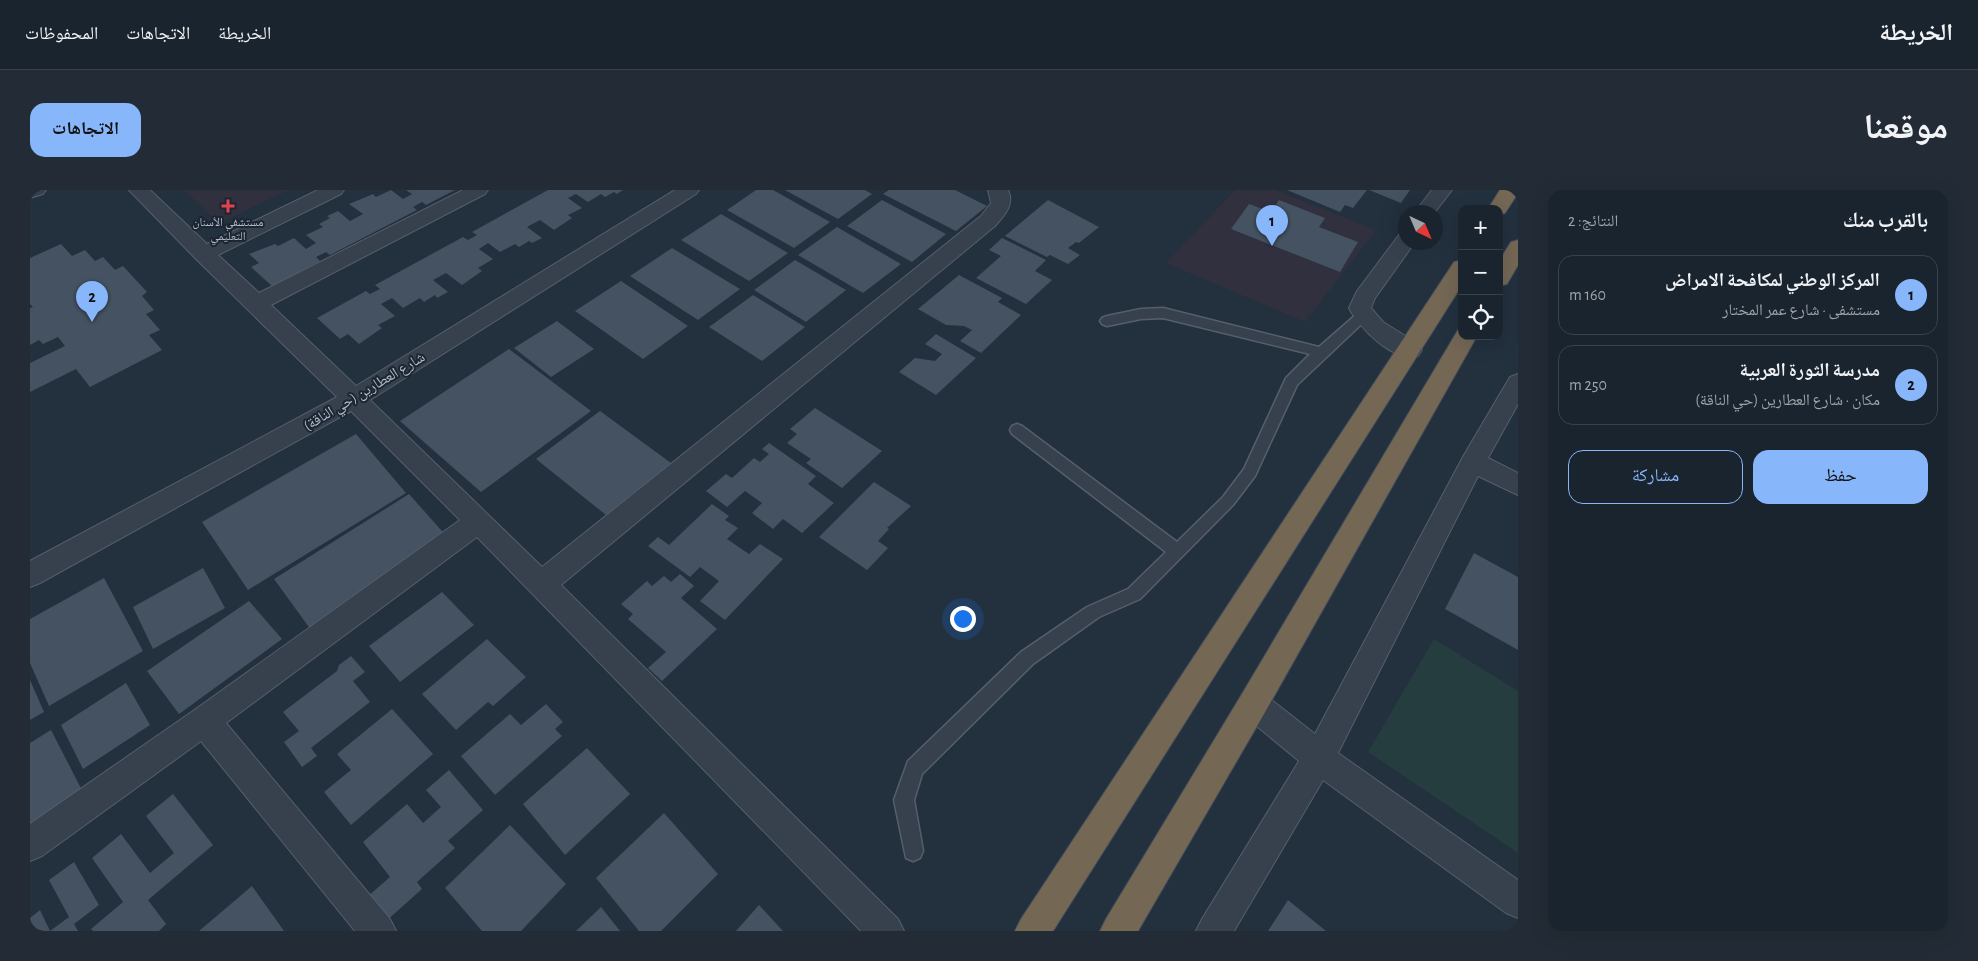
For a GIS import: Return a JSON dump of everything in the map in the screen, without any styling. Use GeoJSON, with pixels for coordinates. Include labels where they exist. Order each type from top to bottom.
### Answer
{"type":"FeatureCollection","features":[{"type":"Feature","properties":{"kind":"highway"},"geometry":{"type":"LineString","coordinates":[[1501,205],[1510,190]]}},
{"type":"Feature","properties":{"kind":"highway"},"geometry":{"type":"LineString","coordinates":[[1503,272],[1518,247]]}},
{"type":"Feature","properties":{"kind":"highway"},"geometry":{"type":"LineString","coordinates":[[1033,931],[1458,273]]}},
{"type":"Feature","properties":{"kind":"highway"},"geometry":{"type":"LineString","coordinates":[[1118,931],[1253,704],[1464,340]]}},
{"type":"Feature","properties":{"kind":"street"},"geometry":{"type":"LineString","coordinates":[[30,192],[36,190]]}},
{"type":"Feature","properties":{"kind":"street"},"geometry":{"type":"LineString","coordinates":[[139,190],[203,254],[355,398],[479,521],[886,931]]}},
{"type":"Feature","properties":{"kind":"street"},"geometry":{"type":"LineString","coordinates":[[203,254],[334,190]]}},
{"type":"Feature","properties":{"kind":"street"},"geometry":{"type":"LineString","coordinates":[[256,304],[478,190]]}},
{"type":"Feature","properties":{"kind":"street"},"geometry":{"type":"LineString","coordinates":[[541,584],[988,220],[999,210],[1002,201],[998,190]]}},
{"type":"Feature","properties":{"kind":"street"},"geometry":{"type":"LineString","coordinates":[[1431,205],[1442,190]]}},
{"type":"Feature","properties":{"kind":"street","name":"شارع العطارين (حي الناقة)"},"geometry":{"type":"LineString","coordinates":[[30,575],[355,398],[683,191]]}},
{"type":"Feature","properties":{"kind":"street"},"geometry":{"type":"LineString","coordinates":[[1398,250],[1364,296],[1360,308],[1363,316],[1384,335],[1410,350]]}},
{"type":"Feature","properties":{"kind":"street"},"geometry":{"type":"LineString","coordinates":[[1214,931],[1319,758],[1473,462],[1518,383]]}},
{"type":"Feature","properties":{"kind":"street"},"geometry":{"type":"LineString","coordinates":[[1473,462],[1518,485]]}},
{"type":"Feature","properties":{"kind":"street"},"geometry":{"type":"LineString","coordinates":[[30,844],[204,721],[479,521]]}},
{"type":"Feature","properties":{"kind":"street"},"geometry":{"type":"LineString","coordinates":[[1253,704],[1319,758],[1518,901]]}},
{"type":"Feature","properties":{"kind":"street"},"geometry":{"type":"LineString","coordinates":[[204,721],[378,931]]}},
{"type":"Feature","properties":{"kind":"lane"},"geometry":{"type":"LineString","coordinates":[[1107,321],[1164,313],[1321,352]]}},
{"type":"Feature","properties":{"kind":"lane"},"geometry":{"type":"LineString","coordinates":[[913,851],[904,800],[915,768],[1027,658],[1093,612],[1134,594],[1228,501],[1250,472],[1291,382],[1321,352],[1363,316]]}},
{"type":"Feature","properties":{"kind":"lane"},"geometry":{"type":"LineString","coordinates":[[1017,430],[1178,551]]}},
{"type":"Feature","properties":{"kind":"shaded area","name":"مستشفي الأسنان التعليمي"},"geometry":{"type":"Polygon","coordinates":[[[184,190],[289,190],[219,223],[184,190]]]}},
{"type":"Feature","properties":{"kind":"shaded area"},"geometry":{"type":"Polygon","coordinates":[[[1235,190],[1275,190],[1376,230],[1305,322],[1166,263],[1235,190]]]}},
{"type":"Feature","properties":{"kind":"green space"},"geometry":{"type":"Polygon","coordinates":[[[1434,639],[1518,691],[1518,853],[1368,752],[1434,639]]]}},
{"type":"Feature","properties":{"kind":"building"},"geometry":{"type":"Polygon","coordinates":[[[391,190],[403,199],[412,194],[406,190],[455,190],[426,205],[422,202],[413,207],[417,210],[330,255],[326,252],[316,257],[320,261],[272,286],[251,267],[259,263],[249,254],[275,244],[278,246],[294,238],[306,249],[316,243],[306,235],[323,227],[319,224],[330,218],[327,216],[338,211],[350,221],[363,214],[349,204],[373,194],[376,197],[391,190]]]}},
{"type":"Feature","properties":{"kind":"building"},"geometry":{"type":"Polygon","coordinates":[[[548,190],[623,190],[617,194],[614,192],[605,197],[601,194],[588,202],[576,194],[568,198],[582,208],[568,215],[572,218],[554,230],[540,220],[527,227],[542,238],[532,243],[529,241],[519,247],[515,244],[500,252],[488,243],[479,249],[493,259],[478,268],[482,271],[462,285],[446,273],[433,280],[448,292],[437,298],[435,295],[424,302],[420,298],[403,308],[392,298],[381,304],[395,316],[378,325],[382,328],[359,344],[348,334],[340,339],[317,318],[366,291],[370,294],[380,289],[375,285],[463,237],[468,240],[477,235],[472,232],[548,190]]]}},
{"type":"Feature","properties":{"kind":"building"},"geometry":{"type":"Polygon","coordinates":[[[756,190],[773,190],[830,222],[794,248],[727,210],[756,190]]]}},
{"type":"Feature","properties":{"kind":"building"},"geometry":{"type":"Polygon","coordinates":[[[785,190],[865,190],[872,194],[838,219],[785,190]]]}},
{"type":"Feature","properties":{"kind":"building"},"geometry":{"type":"Polygon","coordinates":[[[889,190],[955,190],[987,206],[956,231],[883,194],[889,190]]]}},
{"type":"Feature","properties":{"kind":"building"},"geometry":{"type":"Polygon","coordinates":[[[1287,190],[1367,190],[1353,208],[1345,205],[1340,212],[1287,190]]]}},
{"type":"Feature","properties":{"kind":"building"},"geometry":{"type":"Polygon","coordinates":[[[1369,190],[1410,190],[1401,203],[1369,190]]]}},
{"type":"Feature","properties":{"kind":"building"},"geometry":{"type":"Polygon","coordinates":[[[882,200],[946,234],[912,262],[847,226],[882,200]]]}},
{"type":"Feature","properties":{"kind":"building"},"geometry":{"type":"Polygon","coordinates":[[[1048,200],[1099,227],[1079,243],[1076,242],[1068,248],[1080,255],[1068,264],[1050,255],[1047,257],[1005,236],[1048,200]]]}},
{"type":"Feature","properties":{"kind":"building"},"geometry":{"type":"Polygon","coordinates":[[[1279,200],[1325,218],[1319,227],[1358,242],[1340,272],[1231,229],[1249,204],[1271,212],[1279,200]]]}},
{"type":"Feature","properties":{"kind":"building"},"geometry":{"type":"Polygon","coordinates":[[[721,214],[788,253],[749,281],[681,240],[721,214]]]}},
{"type":"Feature","properties":{"kind":"building"},"geometry":{"type":"Polygon","coordinates":[[[837,227],[901,264],[863,293],[798,255],[837,227]]]}},
{"type":"Feature","properties":{"kind":"building"},"geometry":{"type":"Polygon","coordinates":[[[1002,238],[1046,260],[1035,271],[1052,280],[1026,304],[976,278],[1001,256],[989,250],[1002,238]]]}},
{"type":"Feature","properties":{"kind":"building"},"geometry":{"type":"Polygon","coordinates":[[[61,244],[72,256],[85,250],[95,261],[103,257],[115,270],[123,266],[147,292],[142,296],[154,310],[146,314],[160,330],[149,335],[162,350],[90,387],[76,369],[30,392],[30,363],[65,346],[58,337],[43,344],[39,340],[30,345],[30,308],[33,307],[30,304],[30,258],[61,244]]]}},
{"type":"Feature","properties":{"kind":"building"},"geometry":{"type":"Polygon","coordinates":[[[672,248],[740,289],[698,320],[630,276],[672,248]]]}},
{"type":"Feature","properties":{"kind":"building"},"geometry":{"type":"Polygon","coordinates":[[[795,260],[846,290],[806,322],[754,290],[795,260]]]}},
{"type":"Feature","properties":{"kind":"building"},"geometry":{"type":"Polygon","coordinates":[[[959,275],[1002,298],[998,302],[1021,315],[981,353],[960,341],[972,330],[964,326],[946,325],[918,309],[959,275]]]}},
{"type":"Feature","properties":{"kind":"building"},"geometry":{"type":"Polygon","coordinates":[[[621,281],[688,326],[643,359],[575,311],[621,281]]]}},
{"type":"Feature","properties":{"kind":"building"},"geometry":{"type":"Polygon","coordinates":[[[753,295],[805,327],[762,361],[709,327],[753,295]]]}},
{"type":"Feature","properties":{"kind":"building"},"geometry":{"type":"Polygon","coordinates":[[[557,321],[594,349],[551,377],[514,348],[557,321]]]}},
{"type":"Feature","properties":{"kind":"building"},"geometry":{"type":"Polygon","coordinates":[[[936,334],[976,358],[936,395],[899,372],[915,358],[935,361],[942,354],[925,344],[936,334]]]}},
{"type":"Feature","properties":{"kind":"building"},"geometry":{"type":"Polygon","coordinates":[[[509,349],[591,411],[481,492],[400,421],[509,349]]]}},
{"type":"Feature","properties":{"kind":"building"},"geometry":{"type":"Polygon","coordinates":[[[815,408],[882,451],[842,488],[806,463],[811,459],[787,443],[797,434],[790,429],[815,408]]]}},
{"type":"Feature","properties":{"kind":"building"},"geometry":{"type":"Polygon","coordinates":[[[600,411],[671,463],[606,515],[536,459],[600,411]]]}},
{"type":"Feature","properties":{"kind":"building"},"geometry":{"type":"Polygon","coordinates":[[[356,434],[406,493],[248,590],[202,522],[356,434]]]}},
{"type":"Feature","properties":{"kind":"building"},"geometry":{"type":"Polygon","coordinates":[[[769,443],[816,476],[808,484],[834,503],[802,533],[783,519],[773,529],[752,513],[762,503],[745,491],[727,507],[706,491],[726,474],[732,478],[754,458],[760,462],[769,454],[762,449],[769,443]]]}},
{"type":"Feature","properties":{"kind":"building"},"geometry":{"type":"Polygon","coordinates":[[[874,482],[911,506],[887,528],[889,529],[878,541],[888,548],[867,570],[819,537],[874,482]]]}},
{"type":"Feature","properties":{"kind":"building"},"geometry":{"type":"Polygon","coordinates":[[[409,494],[449,539],[311,630],[274,579],[409,494]]]}},
{"type":"Feature","properties":{"kind":"building"},"geometry":{"type":"Polygon","coordinates":[[[712,504],[729,516],[725,520],[738,528],[727,539],[749,554],[760,544],[783,559],[725,620],[700,601],[719,581],[700,567],[690,577],[648,546],[658,537],[669,545],[712,504]]]}},
{"type":"Feature","properties":{"kind":"building"},"geometry":{"type":"Polygon","coordinates":[[[1474,553],[1518,577],[1518,650],[1445,609],[1474,553]]]}},
{"type":"Feature","properties":{"kind":"building"},"geometry":{"type":"Polygon","coordinates":[[[203,568],[225,608],[153,649],[133,607],[203,568]]]}},
{"type":"Feature","properties":{"kind":"building"},"geometry":{"type":"Polygon","coordinates":[[[680,574],[694,586],[681,598],[717,629],[662,681],[648,668],[666,652],[628,619],[633,614],[621,604],[647,581],[652,586],[664,576],[671,582],[680,574]]]}},
{"type":"Feature","properties":{"kind":"building"},"geometry":{"type":"Polygon","coordinates":[[[104,578],[143,651],[49,706],[30,663],[30,619],[104,578]]]}},
{"type":"Feature","properties":{"kind":"building"},"geometry":{"type":"Polygon","coordinates":[[[442,592],[474,625],[400,682],[369,646],[442,592]]]}},
{"type":"Feature","properties":{"kind":"building"},"geometry":{"type":"Polygon","coordinates":[[[249,601],[282,639],[179,714],[147,671],[249,601]]]}},
{"type":"Feature","properties":{"kind":"building"},"geometry":{"type":"Polygon","coordinates":[[[487,639],[526,677],[493,706],[488,702],[456,730],[422,694],[487,639]]]}},
{"type":"Feature","properties":{"kind":"building"},"geometry":{"type":"Polygon","coordinates":[[[351,656],[365,672],[353,681],[370,702],[311,748],[317,756],[302,767],[284,742],[299,731],[283,712],[337,671],[339,665],[351,656]]]}},
{"type":"Feature","properties":{"kind":"building"},"geometry":{"type":"Polygon","coordinates":[[[30,680],[44,712],[30,720],[30,680]]]}},
{"type":"Feature","properties":{"kind":"building"},"geometry":{"type":"Polygon","coordinates":[[[126,683],[150,725],[83,769],[61,725],[126,683]]]}},
{"type":"Feature","properties":{"kind":"building"},"geometry":{"type":"Polygon","coordinates":[[[546,704],[563,722],[555,729],[562,736],[495,795],[461,756],[510,714],[521,725],[546,704]]]}},
{"type":"Feature","properties":{"kind":"building"},"geometry":{"type":"Polygon","coordinates":[[[392,709],[433,754],[351,825],[324,792],[351,770],[337,754],[392,709]]]}},
{"type":"Feature","properties":{"kind":"building"},"geometry":{"type":"Polygon","coordinates":[[[51,730],[87,800],[30,838],[30,743],[51,730]]]}},
{"type":"Feature","properties":{"kind":"building"},"geometry":{"type":"Polygon","coordinates":[[[587,748],[630,794],[565,855],[523,804],[587,748]]]}},
{"type":"Feature","properties":{"kind":"building"},"geometry":{"type":"Polygon","coordinates":[[[449,770],[483,810],[448,841],[455,848],[417,882],[422,889],[385,922],[366,898],[390,877],[363,842],[407,804],[423,823],[441,807],[426,790],[449,770]]]}},
{"type":"Feature","properties":{"kind":"building"},"geometry":{"type":"Polygon","coordinates":[[[173,794],[213,845],[148,900],[166,924],[159,931],[93,931],[91,929],[123,902],[92,858],[121,834],[150,873],[174,853],[146,816],[173,794]]]}},
{"type":"Feature","properties":{"kind":"building"},"geometry":{"type":"Polygon","coordinates":[[[664,813],[718,874],[661,931],[639,931],[596,878],[664,813]]]}},
{"type":"Feature","properties":{"kind":"building"},"geometry":{"type":"Polygon","coordinates":[[[510,825],[566,884],[521,931],[482,931],[445,888],[510,825]]]}},
{"type":"Feature","properties":{"kind":"building"},"geometry":{"type":"Polygon","coordinates":[[[74,862],[99,905],[74,924],[78,931],[50,931],[69,917],[49,880],[74,862]]]}},
{"type":"Feature","properties":{"kind":"building"},"geometry":{"type":"Polygon","coordinates":[[[252,886],[284,931],[199,931],[252,886]]]}},
{"type":"Feature","properties":{"kind":"building"},"geometry":{"type":"Polygon","coordinates":[[[1288,900],[1326,931],[1268,931],[1288,900]]]}},
{"type":"Feature","properties":{"kind":"building"},"geometry":{"type":"Polygon","coordinates":[[[759,905],[783,931],[736,931],[759,905]]]}},
{"type":"Feature","properties":{"kind":"building"},"geometry":{"type":"Polygon","coordinates":[[[601,907],[620,931],[576,931],[601,907]]]}},
{"type":"Feature","properties":{"kind":"building"},"geometry":{"type":"Polygon","coordinates":[[[40,910],[50,931],[30,931],[30,918],[40,910]]]}},
{"type":"Feature","properties":{"kind":"place","name":"مستشفي الأسنان التعليمي"},"geometry":{"type":"Point","coordinates":[228,206]}},
{"type":"Feature","properties":{"kind":"place","name":"المركز الوطني لمكافحة الامراض"},"geometry":{"type":"Point","coordinates":[1272,246]}},
{"type":"Feature","properties":{"kind":"place","name":"مدرسة الثورة العربية"},"geometry":{"type":"Point","coordinates":[92,322]}}]}
